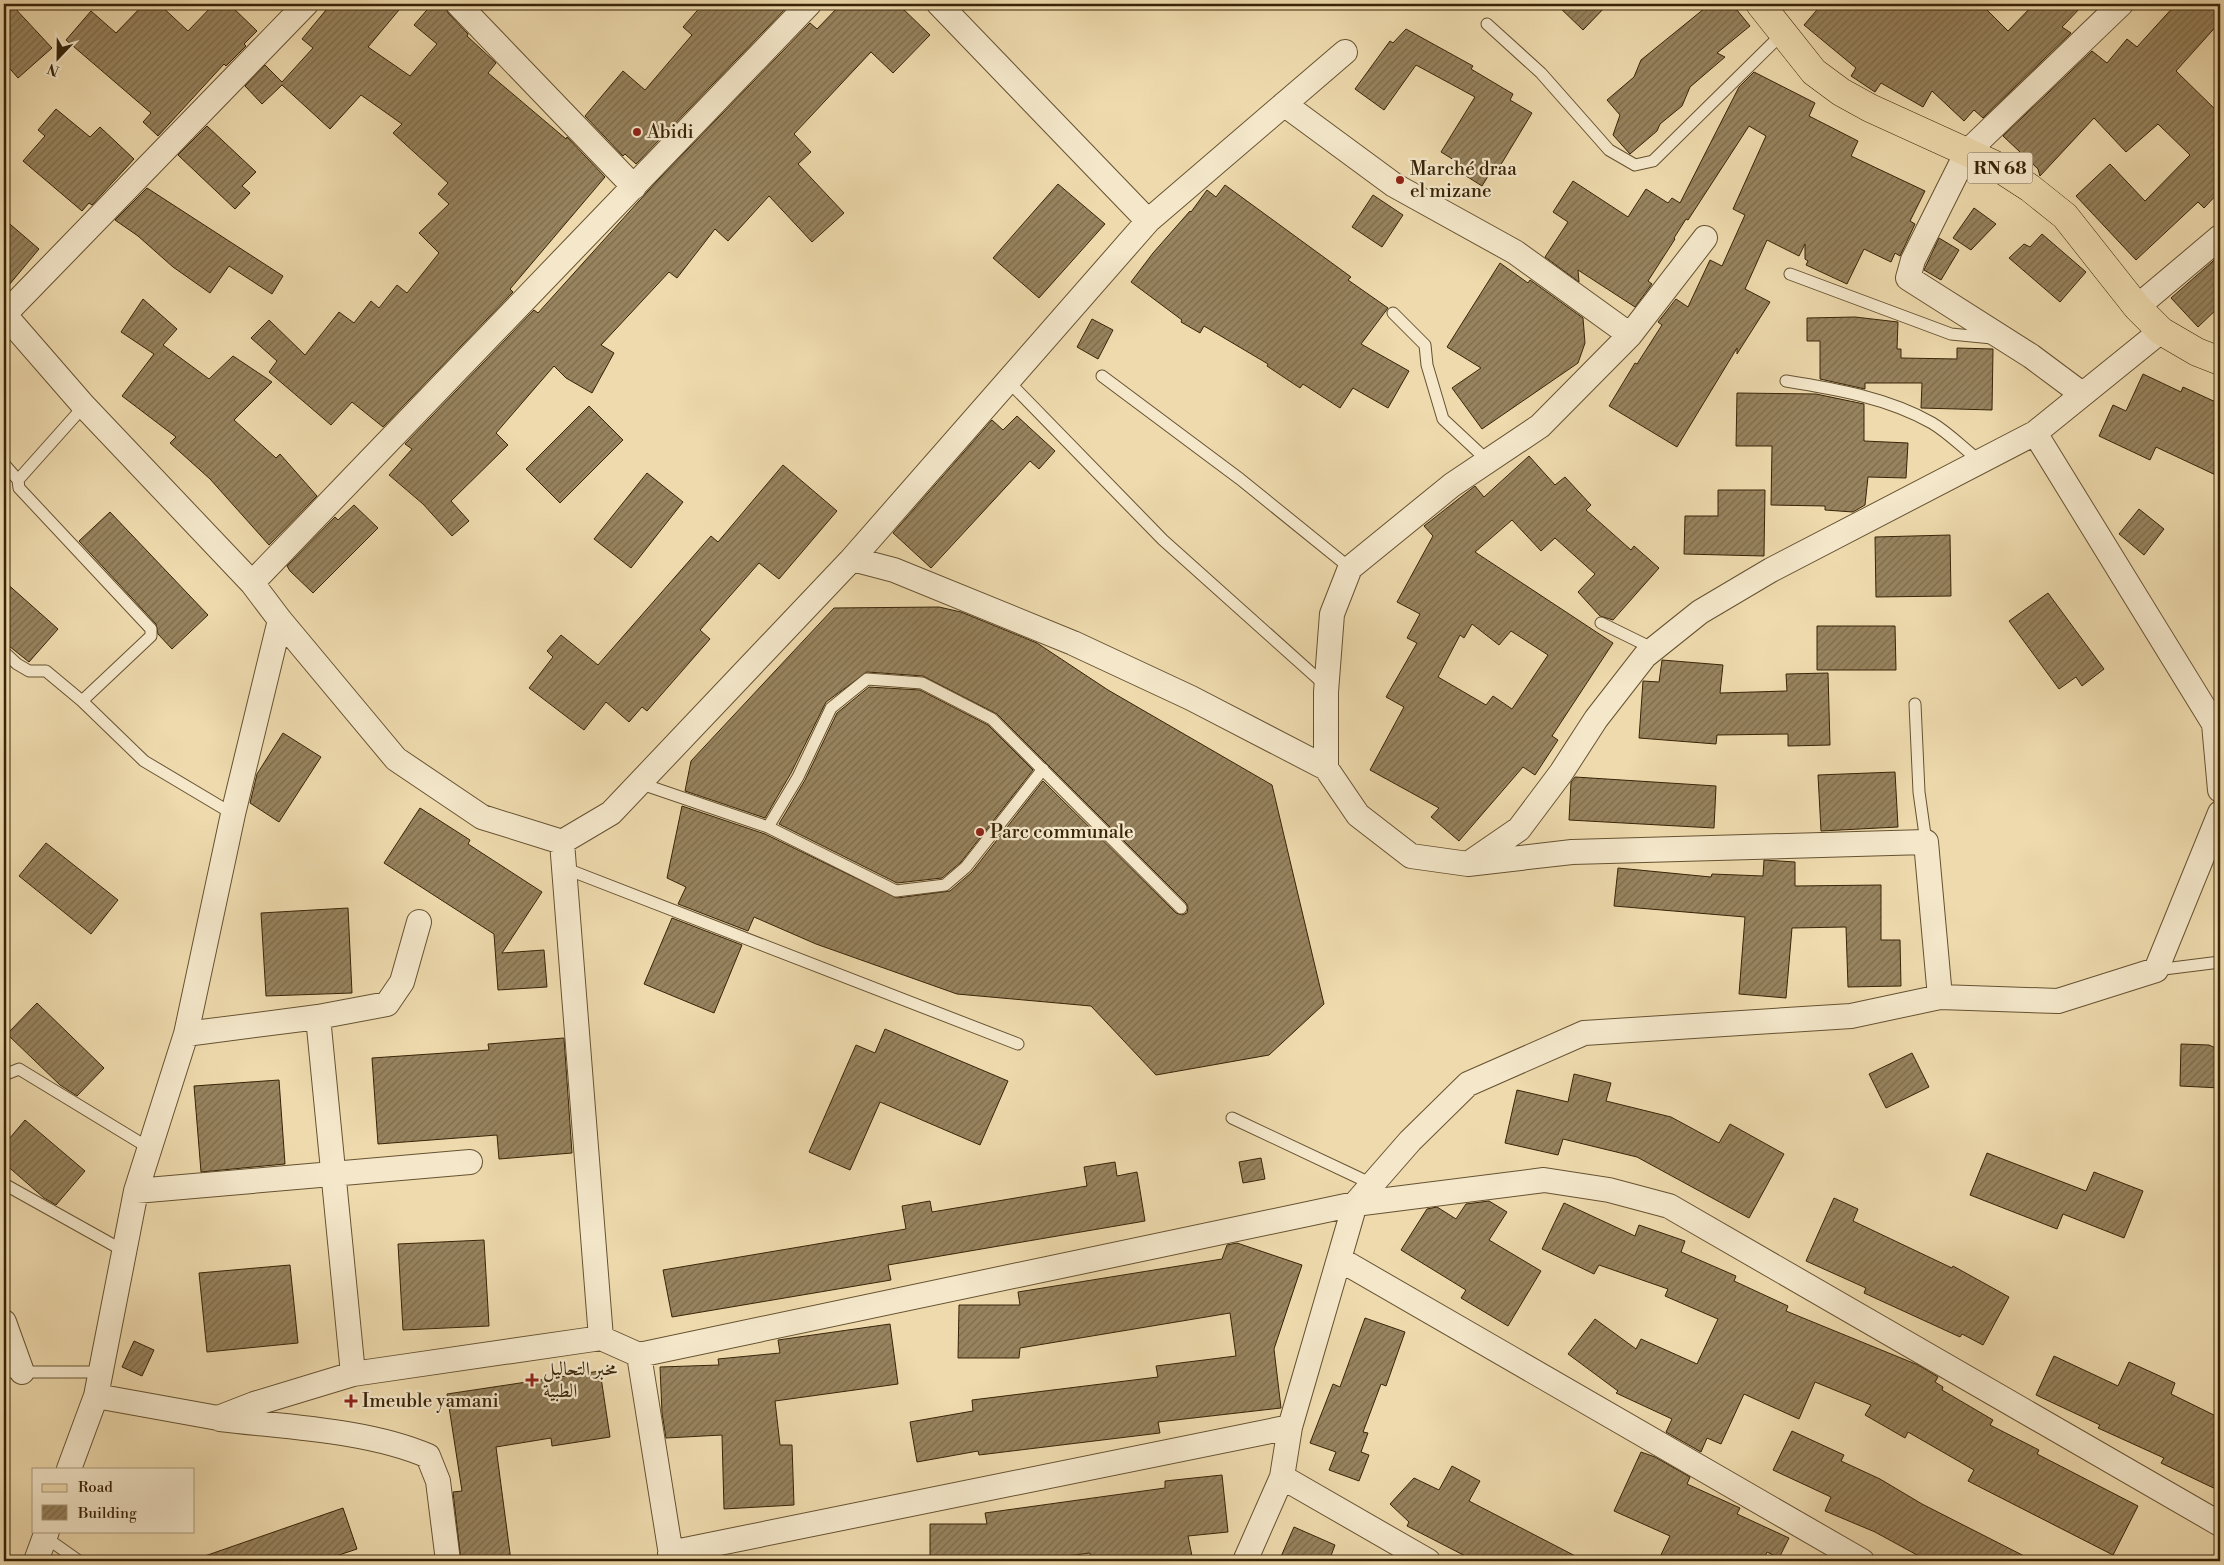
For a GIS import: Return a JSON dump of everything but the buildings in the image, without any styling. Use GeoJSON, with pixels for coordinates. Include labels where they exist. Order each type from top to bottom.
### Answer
{"type":"FeatureCollection","features":[{"type":"Feature","properties":{"kind":"main road","name":"RN 68"},"geometry":{"type":"LineString","coordinates":[[1760,4],[1814,72],[1841,92],[1870,108],[1993,164],[2030,188],[2065,216],[2138,307],[2161,331],[2197,352],[2220,361]]}},
{"type":"Feature","properties":{"kind":"street"},"geometry":{"type":"LineString","coordinates":[[306,4],[4,314],[84,406],[252,583],[280,620],[396,759],[482,817],[562,842],[611,813],[852,559],[1148,221],[1345,52]]}},
{"type":"Feature","properties":{"kind":"street"},"geometry":{"type":"LineString","coordinates":[[458,4],[634,187]]}},
{"type":"Feature","properties":{"kind":"street"},"geometry":{"type":"LineString","coordinates":[[252,583],[809,4]]}},
{"type":"Feature","properties":{"kind":"street"},"geometry":{"type":"LineString","coordinates":[[939,4],[1148,221]]}},
{"type":"Feature","properties":{"kind":"street"},"geometry":{"type":"LineString","coordinates":[[2082,394],[2031,356],[1908,278],[1913,260],[1967,152],[2121,4]]}},
{"type":"Feature","properties":{"kind":"street"},"geometry":{"type":"LineString","coordinates":[[1284,104],[1394,185],[1516,252],[1630,335]]}},
{"type":"Feature","properties":{"kind":"street"},"geometry":{"type":"LineString","coordinates":[[2138,307],[2220,237]]}},
{"type":"Feature","properties":{"kind":"street"},"geometry":{"type":"LineString","coordinates":[[1326,768],[1326,686],[1332,614],[1350,568],[1452,485],[1540,426],[1630,335],[1705,238]]}},
{"type":"Feature","properties":{"kind":"street"},"geometry":{"type":"LineString","coordinates":[[1468,864],[1520,829],[1615,693],[1645,656],[1700,612],[1772,570],[2035,433],[2161,331]]}},
{"type":"Feature","properties":{"kind":"street"},"geometry":{"type":"LineString","coordinates":[[2035,433],[2214,724],[2220,790]]}},
{"type":"Feature","properties":{"kind":"street"},"geometry":{"type":"LineString","coordinates":[[852,559],[894,570],[1073,643],[1191,698],[1326,768],[1358,814],[1411,856],[1468,864],[1572,852],[1926,842],[1940,996]]}},
{"type":"Feature","properties":{"kind":"street"},"geometry":{"type":"LineString","coordinates":[[69,1468],[96,1396],[136,1191],[186,1034],[233,814],[280,620]]}},
{"type":"Feature","properties":{"kind":"street"},"geometry":{"type":"LineString","coordinates":[[1244,1561],[1282,1477],[1290,1427],[1355,1204],[1410,1141],[1468,1084],[1584,1033],[1851,1016],[1940,996],[2058,1001],[2156,970],[2220,813]]}},
{"type":"Feature","properties":{"kind":"street"},"geometry":{"type":"LineString","coordinates":[[562,842],[601,1338]]}},
{"type":"Feature","properties":{"kind":"street"},"geometry":{"type":"LineString","coordinates":[[186,1034],[318,1017],[387,1004],[402,982],[419,922]]}},
{"type":"Feature","properties":{"kind":"street"},"geometry":{"type":"LineString","coordinates":[[318,1017],[335,1173],[353,1374]]}},
{"type":"Feature","properties":{"kind":"street"},"geometry":{"type":"LineString","coordinates":[[136,1191],[470,1162]]}},
{"type":"Feature","properties":{"kind":"street"},"geometry":{"type":"LineString","coordinates":[[218,1418],[254,1404],[353,1374],[601,1338],[639,1355],[1355,1204],[1544,1180],[1609,1190],[1669,1206],[2220,1524]]}},
{"type":"Feature","properties":{"kind":"street"},"geometry":{"type":"LineString","coordinates":[[1339,1259],[1862,1561]]}},
{"type":"Feature","properties":{"kind":"street"},"geometry":{"type":"LineString","coordinates":[[4,1322],[13,1372]]}},
{"type":"Feature","properties":{"kind":"street"},"geometry":{"type":"LineString","coordinates":[[639,1355],[671,1557],[1290,1427]]}},
{"type":"Feature","properties":{"kind":"street"},"geometry":{"type":"LineString","coordinates":[[96,1396],[218,1418],[343,1434],[405,1446],[428,1456],[438,1481],[448,1561]]}},
{"type":"Feature","properties":{"kind":"street"},"geometry":{"type":"LineString","coordinates":[[1282,1477],[1428,1561]]}},
{"type":"Feature","properties":{"kind":"street"},"geometry":{"type":"LineString","coordinates":[[36,1561],[46,1534]]}},
{"type":"Feature","properties":{"kind":"lane"},"geometry":{"type":"LineString","coordinates":[[1487,24],[1541,73],[1610,150],[1635,165],[1653,161],[1783,33]]}},
{"type":"Feature","properties":{"kind":"lane"},"geometry":{"type":"LineString","coordinates":[[1790,274],[1951,334],[2004,339]]}},
{"type":"Feature","properties":{"kind":"lane"},"geometry":{"type":"LineString","coordinates":[[1393,313],[1425,344],[1428,365],[1444,419],[1488,461]]}},
{"type":"Feature","properties":{"kind":"lane"},"geometry":{"type":"LineString","coordinates":[[1102,376],[1240,479],[1350,568]]}},
{"type":"Feature","properties":{"kind":"lane"},"geometry":{"type":"LineString","coordinates":[[1008,381],[1163,540],[1326,686]]}},
{"type":"Feature","properties":{"kind":"lane"},"geometry":{"type":"LineString","coordinates":[[1786,381],[1842,390],[1897,406],[1933,424],[1980,461]]}},
{"type":"Feature","properties":{"kind":"lane"},"geometry":{"type":"LineString","coordinates":[[18,480],[84,406]]}},
{"type":"Feature","properties":{"kind":"lane"},"geometry":{"type":"LineString","coordinates":[[4,464],[18,480],[19,488],[151,629],[151,636],[82,701]]}},
{"type":"Feature","properties":{"kind":"lane"},"geometry":{"type":"LineString","coordinates":[[1601,623],[1654,649]]}},
{"type":"Feature","properties":{"kind":"lane"},"geometry":{"type":"LineString","coordinates":[[4,652],[17,664],[30,671],[46,671],[82,701],[144,761],[233,814]]}},
{"type":"Feature","properties":{"kind":"lane"},"geometry":{"type":"LineString","coordinates":[[768,827],[798,776],[832,708],[867,679],[922,683],[992,719],[1181,908]]}},
{"type":"Feature","properties":{"kind":"lane"},"geometry":{"type":"LineString","coordinates":[[1915,704],[1919,792],[1926,842]]}},
{"type":"Feature","properties":{"kind":"lane"},"geometry":{"type":"LineString","coordinates":[[639,783],[768,827],[896,891],[945,885],[966,867],[1043,769]]}},
{"type":"Feature","properties":{"kind":"lane"},"geometry":{"type":"LineString","coordinates":[[564,868],[1018,1044]]}},
{"type":"Feature","properties":{"kind":"lane"},"geometry":{"type":"LineString","coordinates":[[2156,970],[2220,962]]}},
{"type":"Feature","properties":{"kind":"lane"},"geometry":{"type":"LineString","coordinates":[[4,1075],[19,1069],[149,1148]]}},
{"type":"Feature","properties":{"kind":"lane"},"geometry":{"type":"LineString","coordinates":[[1232,1118],[1372,1184]]}},
{"type":"Feature","properties":{"kind":"lane"},"geometry":{"type":"LineString","coordinates":[[4,1184],[124,1251]]}},
{"type":"Feature","properties":{"kind":"lane"},"geometry":{"type":"LineString","coordinates":[[13,1372],[100,1372]]}},
{"type":"Feature","properties":{"kind":"lane"},"geometry":{"type":"LineString","coordinates":[[46,1534],[79,1561]]}},
{"type":"Feature","properties":{"kind":"place","name":"Abidi"},"geometry":{"type":"Point","coordinates":[637,132]}},
{"type":"Feature","properties":{"kind":"place","name":"Marché draa el mizane"},"geometry":{"type":"Point","coordinates":[1400,180]}},
{"type":"Feature","properties":{"kind":"place","name":"Parc communale"},"geometry":{"type":"Point","coordinates":[980,832]}},
{"type":"Feature","properties":{"kind":"place","name":"مخبر التحاليل الطبية"},"geometry":{"type":"Point","coordinates":[532,1380]}},
{"type":"Feature","properties":{"kind":"place","name":"Imeuble yamani"},"geometry":{"type":"Point","coordinates":[351,1401]}}]}
